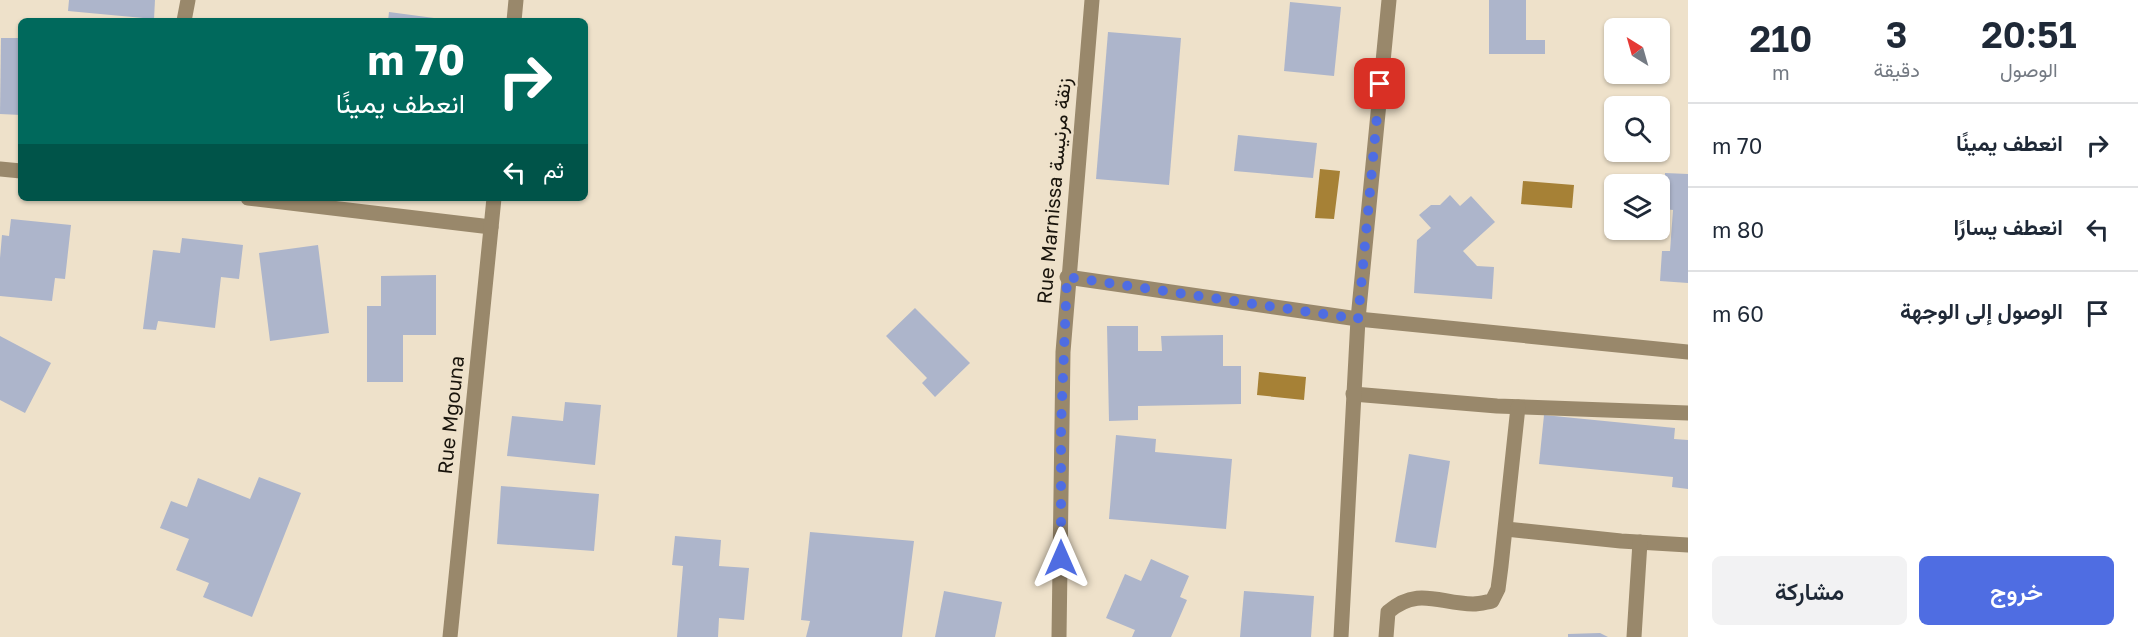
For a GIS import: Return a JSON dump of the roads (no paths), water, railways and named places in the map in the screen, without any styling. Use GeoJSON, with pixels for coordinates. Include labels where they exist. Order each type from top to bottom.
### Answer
{"type":"FeatureCollection","features":[{"type":"Feature","properties":{"kind":"street"},"geometry":{"type":"LineString","coordinates":[[185,18],[188,0]]}},
{"type":"Feature","properties":{"kind":"street"},"geometry":{"type":"LineString","coordinates":[[514,18],[516,0]]}},
{"type":"Feature","properties":{"kind":"street","name":"Rue Marnissa زنقة مرنيسة"},"geometry":{"type":"LineString","coordinates":[[1059,637],[1061,416],[1067,277],[1092,0]]}},
{"type":"Feature","properties":{"kind":"street"},"geometry":{"type":"LineString","coordinates":[[1341,637],[1358,319],[1389,0]]}},
{"type":"Feature","properties":{"kind":"street"},"geometry":{"type":"LineString","coordinates":[[0,169],[18,171]]}},
{"type":"Feature","properties":{"kind":"street"},"geometry":{"type":"LineString","coordinates":[[273,201],[491,227]]}},
{"type":"Feature","properties":{"kind":"street","name":"Rue Mgouna"},"geometry":{"type":"LineString","coordinates":[[450,637],[494,201]]}},
{"type":"Feature","properties":{"kind":"street"},"geometry":{"type":"LineString","coordinates":[[1067,277],[1358,319],[1688,352]]}},
{"type":"Feature","properties":{"kind":"street"},"geometry":{"type":"LineString","coordinates":[[1353,394],[1393,399],[1518,407],[1688,413]]}},
{"type":"Feature","properties":{"kind":"street"},"geometry":{"type":"LineString","coordinates":[[1386,637],[1388,612],[1398,603],[1417,597],[1474,604],[1492,601],[1498,589],[1518,407]]}},
{"type":"Feature","properties":{"kind":"street"},"geometry":{"type":"LineString","coordinates":[[1506,529],[1688,545]]}},
{"type":"Feature","properties":{"kind":"street"},"geometry":{"type":"LineString","coordinates":[[1634,637],[1640,542]]}}]}
